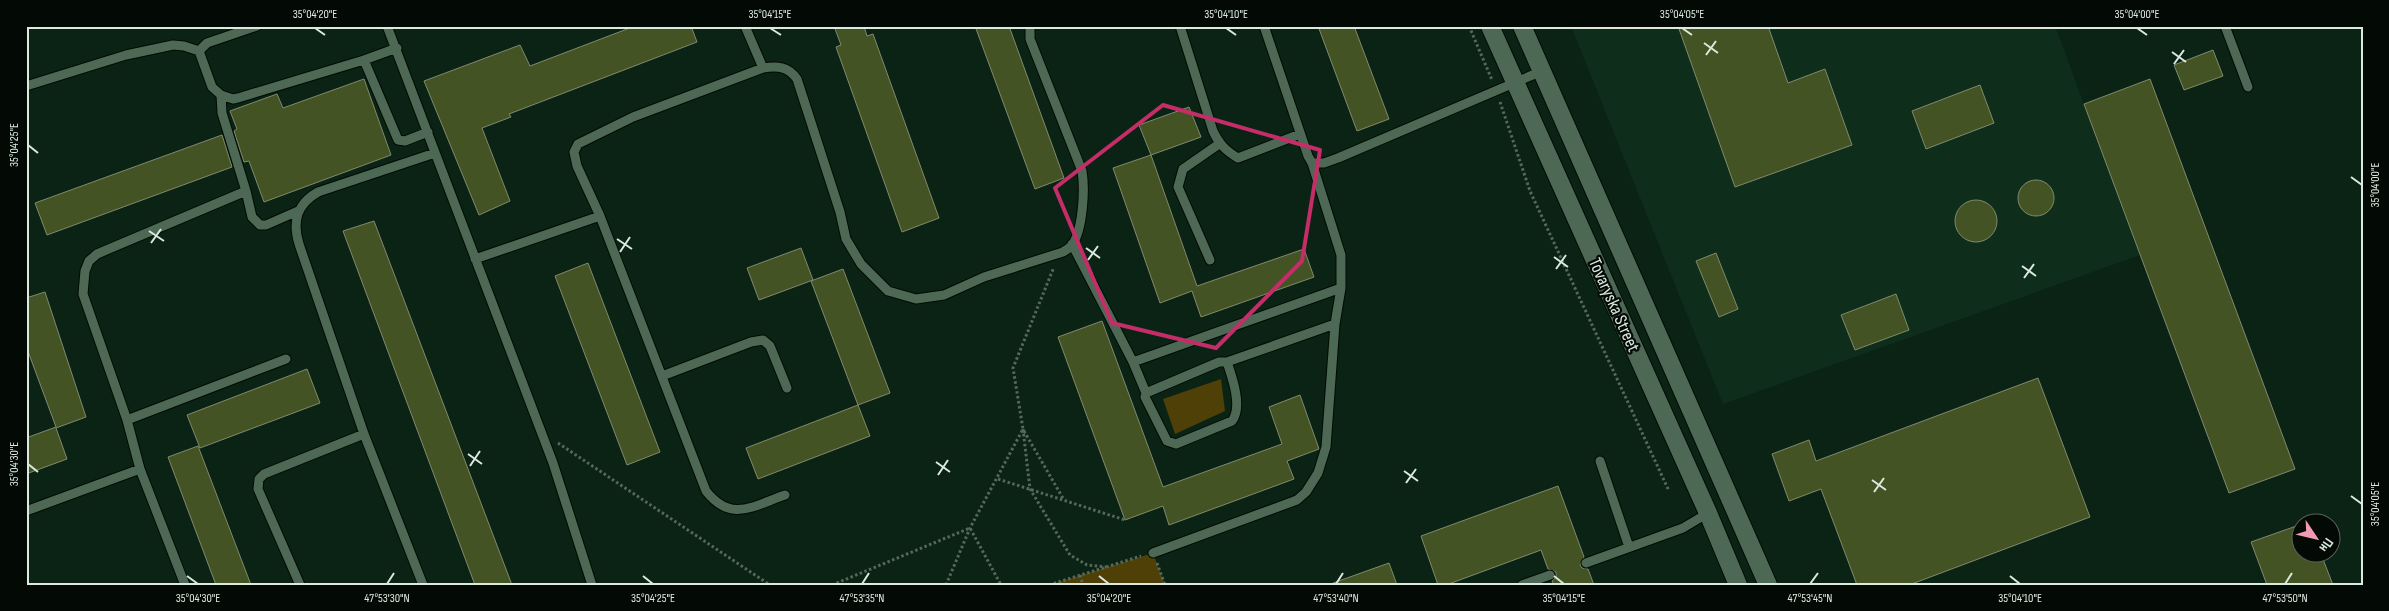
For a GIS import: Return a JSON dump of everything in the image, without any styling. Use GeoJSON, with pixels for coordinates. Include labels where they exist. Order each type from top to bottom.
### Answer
{"type":"FeatureCollection","features":[{"type":"Feature","properties":{"kind":"street","name":"Tovaryska Street"},"geometry":{"type":"LineString","coordinates":[[1490,26],[1738,585]]}},
{"type":"Feature","properties":{"kind":"street","name":"Tovaryska Street"},"geometry":{"type":"LineString","coordinates":[[1522,26],[1768,585]]}},
{"type":"Feature","properties":{"kind":"lane"},"geometry":{"type":"LineString","coordinates":[[199,51],[207,43],[257,26]]}},
{"type":"Feature","properties":{"kind":"lane"},"geometry":{"type":"LineString","coordinates":[[387,26],[397,48],[541,431],[592,585]]}},
{"type":"Feature","properties":{"kind":"lane"},"geometry":{"type":"LineString","coordinates":[[745,26],[763,68]]}},
{"type":"Feature","properties":{"kind":"lane"},"geometry":{"type":"LineString","coordinates":[[785,495],[737,511],[718,504],[706,491],[600,216],[576,166],[574,152],[578,144],[634,117],[763,68],[775,66],[789,70],[796,79],[840,212],[846,239],[861,264],[888,290],[916,299],[944,295],[984,278],[1059,254],[1072,244],[1084,196],[1082,171],[1030,39],[1030,26]]}},
{"type":"Feature","properties":{"kind":"lane"},"geometry":{"type":"LineString","coordinates":[[1180,26],[1206,111],[1220,144],[1238,158],[1300,134]]}},
{"type":"Feature","properties":{"kind":"lane"},"geometry":{"type":"LineString","coordinates":[[1153,552],[1297,500],[1306,492],[1318,473],[1326,447],[1335,324],[1341,288],[1341,255],[1312,163],[1300,134],[1264,26]]}},
{"type":"Feature","properties":{"kind":"lane"},"geometry":{"type":"LineString","coordinates":[[2225,26],[2248,87]]}},
{"type":"Feature","properties":{"kind":"lane"},"geometry":{"type":"LineString","coordinates":[[26,86],[126,55],[172,45],[184,46],[199,51]]}},
{"type":"Feature","properties":{"kind":"lane"},"geometry":{"type":"LineString","coordinates":[[199,51],[212,88],[221,95],[233,99],[364,60],[397,48]]}},
{"type":"Feature","properties":{"kind":"lane"},"geometry":{"type":"LineString","coordinates":[[364,60],[398,140],[405,141],[428,132]]}},
{"type":"Feature","properties":{"kind":"lane"},"geometry":{"type":"LineString","coordinates":[[1312,163],[1329,162],[1496,89],[1542,71]]}},
{"type":"Feature","properties":{"kind":"lane"},"geometry":{"type":"LineString","coordinates":[[221,95],[222,113],[252,217],[260,226],[298,211]]}},
{"type":"Feature","properties":{"kind":"lane"},"geometry":{"type":"LineString","coordinates":[[1210,260],[1178,187],[1183,169],[1220,144]]}},
{"type":"Feature","properties":{"kind":"lane"},"geometry":{"type":"LineString","coordinates":[[422,585],[364,434],[295,231],[298,211],[307,198],[318,192],[436,153]]}},
{"type":"Feature","properties":{"kind":"lane"},"geometry":{"type":"LineString","coordinates":[[186,585],[140,469],[127,420],[83,294],[85,271],[89,261],[97,254],[246,191]]}},
{"type":"Feature","properties":{"kind":"lane"},"geometry":{"type":"LineString","coordinates":[[475,259],[600,216]]}},
{"type":"Feature","properties":{"kind":"lane"},"geometry":{"type":"LineString","coordinates":[[1072,244],[1133,362],[1146,392],[1145,397],[1167,441],[1176,444],[1232,421],[1236,416],[1236,402],[1227,362]]}},
{"type":"Feature","properties":{"kind":"lane"},"geometry":{"type":"LineString","coordinates":[[1133,362],[1341,288]]}},
{"type":"Feature","properties":{"kind":"lane"},"geometry":{"type":"LineString","coordinates":[[1146,392],[1219,362],[1227,362],[1335,324]]}},
{"type":"Feature","properties":{"kind":"lane"},"geometry":{"type":"LineString","coordinates":[[662,376],[751,342],[763,340],[770,346],[787,388]]}},
{"type":"Feature","properties":{"kind":"lane"},"geometry":{"type":"LineString","coordinates":[[127,420],[286,358]]}},
{"type":"Feature","properties":{"kind":"lane"},"geometry":{"type":"LineString","coordinates":[[300,585],[258,489],[259,479],[264,474],[364,434]]}},
{"type":"Feature","properties":{"kind":"lane"},"geometry":{"type":"LineString","coordinates":[[1600,461],[1630,547]]}},
{"type":"Feature","properties":{"kind":"lane"},"geometry":{"type":"LineString","coordinates":[[26,511],[140,469]]}},
{"type":"Feature","properties":{"kind":"lane"},"geometry":{"type":"LineString","coordinates":[[1586,563],[1683,528],[1708,514]]}},
{"type":"Feature","properties":{"kind":"lane"},"geometry":{"type":"LineString","coordinates":[[1522,585],[1550,576]]}},
{"type":"Feature","properties":{"kind":"path"},"geometry":{"type":"LineString","coordinates":[[1469,26],[1496,89],[1530,191],[1669,491]]}},
{"type":"Feature","properties":{"kind":"path"},"geometry":{"type":"LineString","coordinates":[[1059,254],[1013,368],[1030,489],[1070,555],[1087,565],[1106,567]]}},
{"type":"Feature","properties":{"kind":"path"},"geometry":{"type":"LineString","coordinates":[[946,585],[970,528],[998,479],[1023,429]]}},
{"type":"Feature","properties":{"kind":"path"},"geometry":{"type":"LineString","coordinates":[[1023,429],[1064,500]]}},
{"type":"Feature","properties":{"kind":"path"},"geometry":{"type":"LineString","coordinates":[[541,431],[770,585]]}},
{"type":"Feature","properties":{"kind":"path"},"geometry":{"type":"LineString","coordinates":[[998,479],[1125,520]]}},
{"type":"Feature","properties":{"kind":"path"},"geometry":{"type":"LineString","coordinates":[[832,585],[970,528]]}},
{"type":"Feature","properties":{"kind":"path"},"geometry":{"type":"LineString","coordinates":[[970,528],[1001,585]]}},
{"type":"Feature","properties":{"kind":"path"},"geometry":{"type":"LineString","coordinates":[[1049,585],[1153,552],[1165,585]]}},
{"type":"Feature","properties":{"kind":"path"},"geometry":{"type":"LineString","coordinates":[[1080,575],[1083,585]]}},
{"type":"Feature","properties":{"kind":"highlighted area"},"geometry":{"type":"Polygon","coordinates":[[[1163,105],[1320,150],[1302,261],[1216,348],[1112,323],[1055,188],[1163,105]]]}},
{"type":"Feature","properties":{"kind":"shaded area"},"geometry":{"type":"Polygon","coordinates":[[[1571,26],[2055,26],[2140,255],[1723,404],[1571,26]]]}},
{"type":"Feature","properties":{"kind":"shaded area"},"geometry":{"type":"Polygon","coordinates":[[[1221,379],[1225,411],[1175,434],[1163,399],[1221,379]]]}},
{"type":"Feature","properties":{"kind":"shaded area"},"geometry":{"type":"Polygon","coordinates":[[[1153,553],[1165,585],[1049,585],[1153,553]]]}},
{"type":"Feature","properties":{"kind":"building"},"geometry":{"type":"Polygon","coordinates":[[[635,26],[691,26],[697,42],[509,114],[511,117],[482,128],[510,201],[479,215],[424,81],[520,45],[530,66],[635,26]]]}},
{"type":"Feature","properties":{"kind":"building"},"geometry":{"type":"Polygon","coordinates":[[[834,26],[864,26],[867,36],[873,34],[939,218],[902,232],[836,47],[841,45],[834,26]]]}},
{"type":"Feature","properties":{"kind":"building"},"geometry":{"type":"Polygon","coordinates":[[[975,26],[1009,26],[1064,178],[1035,189],[975,26]]]}},
{"type":"Feature","properties":{"kind":"building"},"geometry":{"type":"Polygon","coordinates":[[[1318,26],[1354,26],[1389,119],[1357,131],[1318,26]]]}},
{"type":"Feature","properties":{"kind":"building"},"geometry":{"type":"Polygon","coordinates":[[[1678,26],[1768,26],[1788,83],[1825,69],[1852,145],[1735,187],[1678,26]]]}},
{"type":"Feature","properties":{"kind":"building"},"geometry":{"type":"Polygon","coordinates":[[[2213,50],[2223,76],[2184,90],[2174,65],[2213,50]]]}},
{"type":"Feature","properties":{"kind":"building"},"geometry":{"type":"Polygon","coordinates":[[[364,79],[391,155],[264,202],[249,161],[244,162],[234,131],[237,129],[230,111],[277,94],[283,108],[364,79]]]}},
{"type":"Feature","properties":{"kind":"building"},"geometry":{"type":"Polygon","coordinates":[[[2150,79],[2295,469],[2229,493],[2084,104],[2150,79]]]}},
{"type":"Feature","properties":{"kind":"building"},"geometry":{"type":"Polygon","coordinates":[[[1980,85],[1994,123],[1926,149],[1912,111],[1980,85]]]}},
{"type":"Feature","properties":{"kind":"building"},"geometry":{"type":"Polygon","coordinates":[[[1189,107],[1201,137],[1151,155],[1139,125],[1189,107]]]}},
{"type":"Feature","properties":{"kind":"building"},"geometry":{"type":"Polygon","coordinates":[[[222,135],[232,167],[47,235],[35,203],[222,135]]]}},
{"type":"Feature","properties":{"kind":"building"},"geometry":{"type":"Polygon","coordinates":[[[1151,155],[1197,286],[1304,249],[1314,277],[1201,317],[1192,291],[1160,303],[1113,168],[1151,155]]]}},
{"type":"Feature","properties":{"kind":"building"},"geometry":{"type":"Polygon","coordinates":[[[2036,180],[2043,181],[2049,185],[2053,191],[2053,205],[2049,211],[2043,215],[2036,216],[2029,215],[2023,211],[2019,205],[2018,198],[2019,191],[2023,185],[2029,181],[2036,180]]]}},
{"type":"Feature","properties":{"kind":"building"},"geometry":{"type":"Polygon","coordinates":[[[1980,200],[1988,203],[1994,209],[1997,221],[1994,233],[1988,239],[1972,242],[1964,239],[1958,233],[1955,217],[1958,209],[1964,203],[1980,200]]]}},
{"type":"Feature","properties":{"kind":"building"},"geometry":{"type":"Polygon","coordinates":[[[374,221],[512,585],[475,585],[343,231],[374,221]]]}},
{"type":"Feature","properties":{"kind":"building"},"geometry":{"type":"Polygon","coordinates":[[[801,248],[813,280],[759,300],[747,268],[801,248]]]}},
{"type":"Feature","properties":{"kind":"building"},"geometry":{"type":"Polygon","coordinates":[[[1716,253],[1738,309],[1719,317],[1696,261],[1716,253]]]}},
{"type":"Feature","properties":{"kind":"building"},"geometry":{"type":"Polygon","coordinates":[[[588,263],[660,452],[627,465],[555,276],[588,263]]]}},
{"type":"Feature","properties":{"kind":"building"},"geometry":{"type":"Polygon","coordinates":[[[843,269],[890,393],[858,405],[811,281],[843,269]]]}},
{"type":"Feature","properties":{"kind":"building"},"geometry":{"type":"Polygon","coordinates":[[[45,292],[86,417],[56,428],[67,459],[26,474],[26,438],[56,427],[26,346],[26,298],[45,292]]]}},
{"type":"Feature","properties":{"kind":"building"},"geometry":{"type":"Polygon","coordinates":[[[1896,294],[1909,330],[1855,350],[1841,315],[1896,294]]]}},
{"type":"Feature","properties":{"kind":"building"},"geometry":{"type":"Polygon","coordinates":[[[1102,321],[1163,487],[1282,444],[1269,407],[1300,395],[1319,449],[1287,461],[1294,479],[1169,525],[1163,506],[1125,520],[1058,337],[1102,321]]]}},
{"type":"Feature","properties":{"kind":"building"},"geometry":{"type":"Polygon","coordinates":[[[307,369],[320,403],[200,448],[187,415],[307,369]]]}},
{"type":"Feature","properties":{"kind":"building"},"geometry":{"type":"Polygon","coordinates":[[[2038,378],[2090,517],[1909,585],[1857,585],[1821,489],[1789,501],[1772,454],[1809,440],[1816,461],[2038,378]]]}},
{"type":"Feature","properties":{"kind":"building"},"geometry":{"type":"Polygon","coordinates":[[[858,405],[870,436],[758,479],[746,448],[858,405]]]}},
{"type":"Feature","properties":{"kind":"building"},"geometry":{"type":"Polygon","coordinates":[[[198,446],[251,585],[216,585],[168,457],[198,446]]]}},
{"type":"Feature","properties":{"kind":"building"},"geometry":{"type":"Polygon","coordinates":[[[1558,486],[1584,557],[1580,565],[1582,568],[1588,569],[1594,585],[1554,585],[1552,581],[1556,577],[1556,572],[1548,569],[1541,550],[1446,585],[1438,585],[1421,536],[1558,486]]]}},
{"type":"Feature","properties":{"kind":"building"},"geometry":{"type":"Polygon","coordinates":[[[2292,528],[2292,564],[2325,564],[2333,585],[2267,585],[2251,542],[2292,528]]]}},
{"type":"Feature","properties":{"kind":"building"},"geometry":{"type":"Polygon","coordinates":[[[1389,563],[1397,585],[1333,585],[1333,583],[1389,563]]]}}]}
